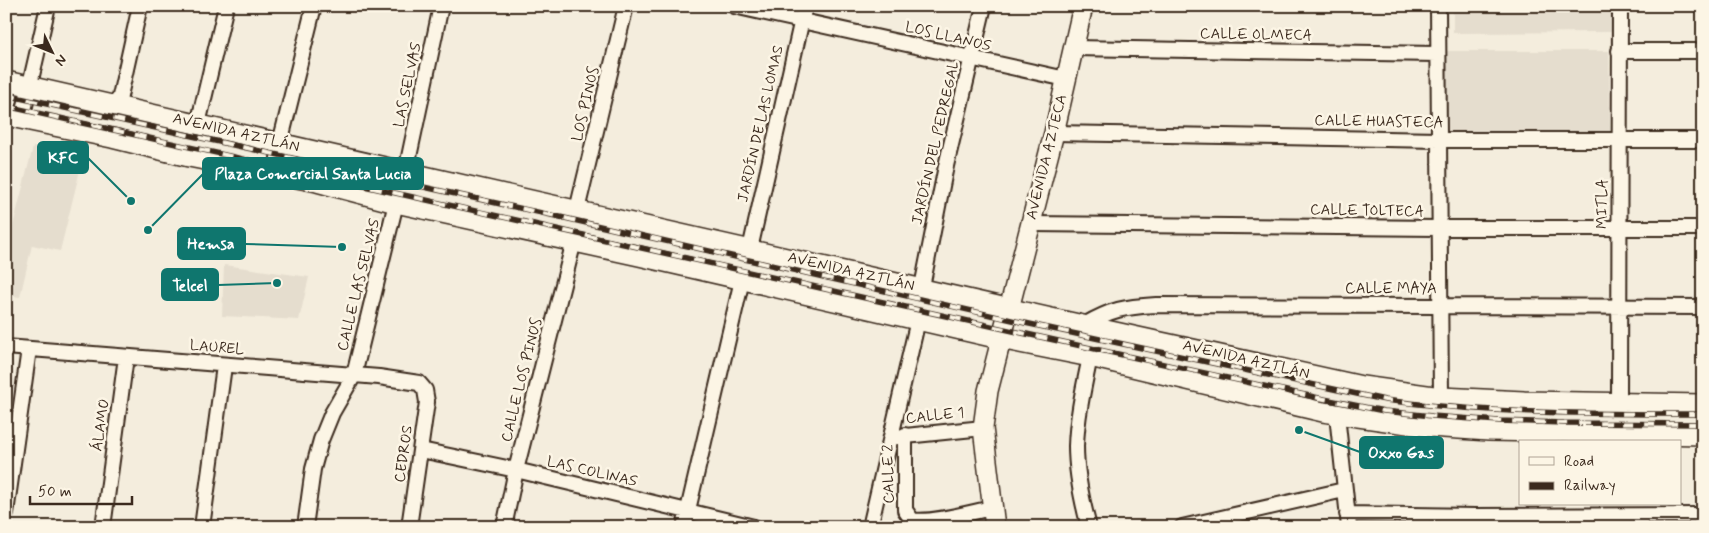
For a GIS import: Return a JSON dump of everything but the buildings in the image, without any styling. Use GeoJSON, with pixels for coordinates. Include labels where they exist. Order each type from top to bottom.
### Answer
{"type":"FeatureCollection","features":[{"type":"Feature","properties":{"kind":"main road","name":"AVENIDA AZTECA"},"geometry":{"type":"LineString","coordinates":[[995,527],[983,428],[988,390],[1054,133],[1083,6]]}},
{"type":"Feature","properties":{"kind":"main road","name":"AVENIDA AZTLÁN"},"geometry":{"type":"LineString","coordinates":[[6,81],[1362,386],[1440,397],[1524,401],[1703,404]]}},
{"type":"Feature","properties":{"kind":"main road","name":"AVENIDA AZTLÁN"},"geometry":{"type":"LineString","coordinates":[[14,117],[189,157],[317,182],[396,203],[574,241],[1337,414],[1429,427],[1489,431],[1703,435]]}},
{"type":"Feature","properties":{"kind":"street"},"geometry":{"type":"LineString","coordinates":[[14,117],[30,86],[48,6]]}},
{"type":"Feature","properties":{"kind":"street"},"geometry":{"type":"LineString","coordinates":[[118,105],[140,6]]}},
{"type":"Feature","properties":{"kind":"street"},"geometry":{"type":"LineString","coordinates":[[198,124],[226,6]]}},
{"type":"Feature","properties":{"kind":"street"},"geometry":{"type":"LineString","coordinates":[[276,174],[280,143],[314,6]]}},
{"type":"Feature","properties":{"kind":"street","name":"LAS SELVAS"},"geometry":{"type":"LineString","coordinates":[[406,171],[441,6]]}},
{"type":"Feature","properties":{"kind":"street","name":"LOS PINOS"},"geometry":{"type":"LineString","coordinates":[[577,210],[626,6]]}},
{"type":"Feature","properties":{"kind":"street","name":"LOS LLANOS"},"geometry":{"type":"LineString","coordinates":[[734,6],[1066,79]]}},
{"type":"Feature","properties":{"kind":"street","name":"JARDÍN DE LAS LOMAS"},"geometry":{"type":"LineString","coordinates":[[750,249],[805,6]]}},
{"type":"Feature","properties":{"kind":"street","name":"JARDÍN DEL PEDREGAL"},"geometry":{"type":"LineString","coordinates":[[922,288],[946,166],[984,6]]}},
{"type":"Feature","properties":{"kind":"street"},"geometry":{"type":"LineString","coordinates":[[1438,6],[1440,397]]}},
{"type":"Feature","properties":{"kind":"street","name":"MITLA"},"geometry":{"type":"LineString","coordinates":[[1619,402],[1620,6]]}},
{"type":"Feature","properties":{"kind":"street","name":"CALLE OLMECA"},"geometry":{"type":"LineString","coordinates":[[1073,48],[1437,54]]}},
{"type":"Feature","properties":{"kind":"street"},"geometry":{"type":"LineString","coordinates":[[1619,51],[1703,51]]}},
{"type":"Feature","properties":{"kind":"street","name":"CALLE HUASTECA"},"geometry":{"type":"LineString","coordinates":[[1054,133],[1439,140],[1703,140]]}},
{"type":"Feature","properties":{"kind":"street","name":"CALLE LAS SELVAS"},"geometry":{"type":"LineString","coordinates":[[354,375],[396,203]]}},
{"type":"Feature","properties":{"kind":"street","name":"CALLE TOLTECA"},"geometry":{"type":"LineString","coordinates":[[1031,224],[1438,228],[1703,228]]}},
{"type":"Feature","properties":{"kind":"street","name":"CALLE LOS PINOS"},"geometry":{"type":"LineString","coordinates":[[504,527],[516,470],[574,241]]}},
{"type":"Feature","properties":{"kind":"street"},"geometry":{"type":"LineString","coordinates":[[684,527],[742,280]]}},
{"type":"Feature","properties":{"kind":"street","name":"CALLE MAYA"},"geometry":{"type":"LineString","coordinates":[[1084,325],[1109,312],[1131,306],[1703,307]]}},
{"type":"Feature","properties":{"kind":"street"},"geometry":{"type":"LineString","coordinates":[[870,527],[898,436],[918,320]]}},
{"type":"Feature","properties":{"kind":"street","name":"LAUREL"},"geometry":{"type":"LineString","coordinates":[[6,347],[354,375],[412,381],[423,386]]}},
{"type":"Feature","properties":{"kind":"street"},"geometry":{"type":"LineString","coordinates":[[6,512],[29,350]]}},
{"type":"Feature","properties":{"kind":"street","name":"ÁLAMO"},"geometry":{"type":"LineString","coordinates":[[103,527],[126,356]]}},
{"type":"Feature","properties":{"kind":"street"},"geometry":{"type":"LineString","coordinates":[[1089,527],[1076,448],[1079,417],[1090,357]]}},
{"type":"Feature","properties":{"kind":"street"},"geometry":{"type":"LineString","coordinates":[[202,527],[224,366]]}},
{"type":"Feature","properties":{"kind":"street"},"geometry":{"type":"LineString","coordinates":[[305,527],[313,469],[321,440],[332,413],[354,375]]}},
{"type":"Feature","properties":{"kind":"street","name":"CEDROS"},"geometry":{"type":"LineString","coordinates":[[410,527],[427,402],[427,394],[423,386]]}},
{"type":"Feature","properties":{"kind":"street"},"geometry":{"type":"LineString","coordinates":[[1337,414],[1348,520],[1475,516],[1703,515]]}},
{"type":"Feature","properties":{"kind":"street","name":"CALLE 1"},"geometry":{"type":"LineString","coordinates":[[898,436],[983,428]]}},
{"type":"Feature","properties":{"kind":"street","name":"CALLE 2"},"geometry":{"type":"LineString","coordinates":[[898,436],[905,510],[912,520],[923,521],[992,508]]}},
{"type":"Feature","properties":{"kind":"street","name":"LAS COLINAS"},"geometry":{"type":"LineString","coordinates":[[421,450],[516,470],[754,527]]}},
{"type":"Feature","properties":{"kind":"street"},"geometry":{"type":"LineString","coordinates":[[1182,527],[1239,520],[1344,490]]}},
{"type":"Feature","properties":{"kind":"shaded area"},"geometry":{"type":"Polygon","coordinates":[[[1453,6],[1612,6],[1612,32],[1453,33],[1453,6]]]}},
{"type":"Feature","properties":{"kind":"shaded area"},"geometry":{"type":"Polygon","coordinates":[[[1446,51],[1609,51],[1610,131],[1447,131],[1446,51]]]}},
{"type":"Feature","properties":{"kind":"shaded area"},"geometry":{"type":"Polygon","coordinates":[[[56,142],[85,150],[60,251],[32,245],[20,297],[6,295],[6,253],[33,147],[53,151],[56,142]]]}},
{"type":"Feature","properties":{"kind":"shaded area"},"geometry":{"type":"Polygon","coordinates":[[[224,265],[309,277],[299,320],[222,316],[224,265]]]}},
{"type":"Feature","properties":{"kind":"railway"},"geometry":{"type":"LineString","coordinates":[[6,95],[569,219],[1025,323],[1385,400],[1504,411],[1703,414]]}},
{"type":"Feature","properties":{"kind":"railway"},"geometry":{"type":"LineString","coordinates":[[6,106],[1022,333],[1384,411],[1499,421],[1703,424]]}},
{"type":"Feature","properties":{"kind":"place","name":"KFC"},"geometry":{"type":"Point","coordinates":[131,201]}},
{"type":"Feature","properties":{"kind":"place","name":"Plaza Comercial Santa Lucia"},"geometry":{"type":"Point","coordinates":[148,230]}},
{"type":"Feature","properties":{"kind":"place","name":"Hemsa"},"geometry":{"type":"Point","coordinates":[342,247]}},
{"type":"Feature","properties":{"kind":"place","name":"Telcel"},"geometry":{"type":"Point","coordinates":[277,283]}},
{"type":"Feature","properties":{"kind":"place","name":"Oxxo Gas"},"geometry":{"type":"Point","coordinates":[1299,430]}}]}
